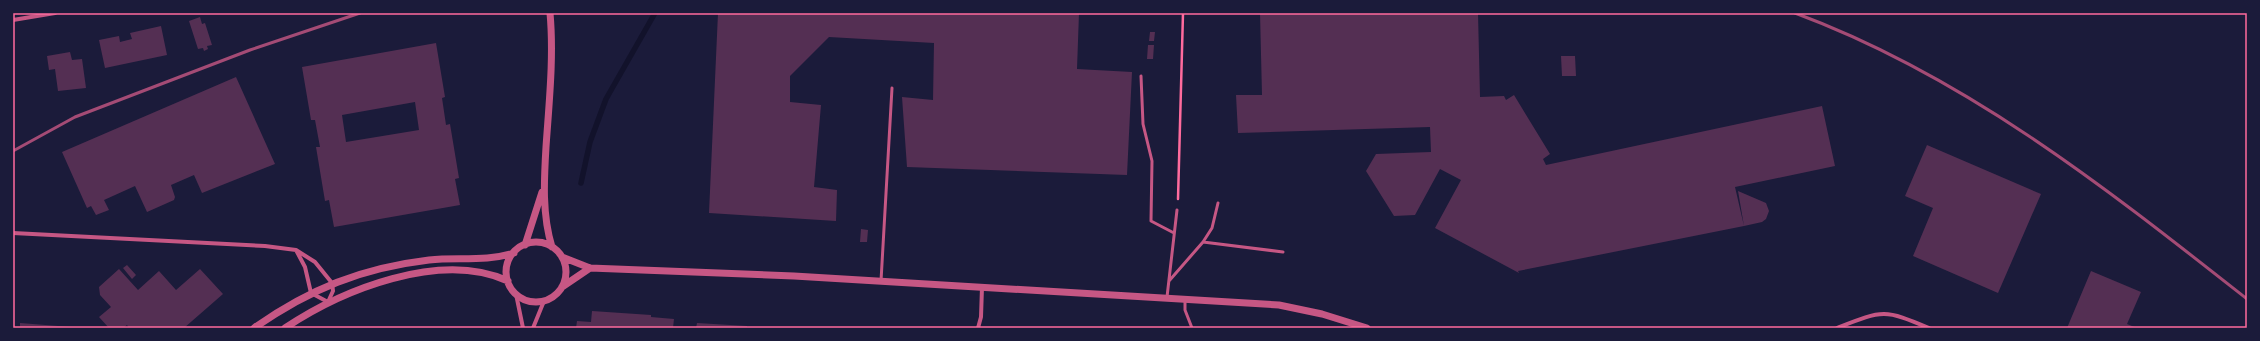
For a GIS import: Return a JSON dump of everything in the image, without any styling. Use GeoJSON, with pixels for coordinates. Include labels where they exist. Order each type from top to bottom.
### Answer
{"type":"FeatureCollection","features":[{"type":"Feature","properties":{"kind":"street"},"geometry":{"type":"LineString","coordinates":[[13,20],[55,13]]}},
{"type":"Feature","properties":{"kind":"street"},"geometry":{"type":"LineString","coordinates":[[550,13],[552,53],[544,186],[547,224],[552,247]]}},
{"type":"Feature","properties":{"kind":"street"},"geometry":{"type":"LineString","coordinates":[[525,245],[534,221],[544,186]]}},
{"type":"Feature","properties":{"kind":"street"},"geometry":{"type":"LineString","coordinates":[[13,233],[265,246],[296,250],[315,262],[332,283],[333,291],[328,302]]}},
{"type":"Feature","properties":{"kind":"street"},"geometry":{"type":"LineString","coordinates":[[254,328],[288,305],[332,283],[366,273],[414,262],[442,259],[490,259],[514,253],[525,245],[538,243],[552,247],[562,257],[590,268],[881,281],[1185,298],[1279,305],[1322,314],[1367,328]]}},
{"type":"Feature","properties":{"kind":"street"},"geometry":{"type":"LineString","coordinates":[[296,250],[305,268],[311,293],[328,302]]}},
{"type":"Feature","properties":{"kind":"street"},"geometry":{"type":"LineString","coordinates":[[514,253],[507,268],[508,281],[516,294],[524,328]]}},
{"type":"Feature","properties":{"kind":"street"},"geometry":{"type":"LineString","coordinates":[[562,257],[566,272],[562,287]]}},
{"type":"Feature","properties":{"kind":"street"},"geometry":{"type":"LineString","coordinates":[[516,294],[529,301],[544,301],[556,294],[562,287],[590,268]]}},
{"type":"Feature","properties":{"kind":"street"},"geometry":{"type":"LineString","coordinates":[[285,328],[328,302],[368,284],[428,272],[474,270],[508,281]]}},
{"type":"Feature","properties":{"kind":"street"},"geometry":{"type":"LineString","coordinates":[[978,328],[981,317],[982,287]]}},
{"type":"Feature","properties":{"kind":"street"},"geometry":{"type":"LineString","coordinates":[[533,328],[544,301]]}},
{"type":"Feature","properties":{"kind":"street"},"geometry":{"type":"LineString","coordinates":[[1837,328],[1880,313],[1895,314],[1929,328]]}},
{"type":"Feature","properties":{"kind":"lane"},"geometry":{"type":"LineString","coordinates":[[1141,76],[1143,124],[1152,162],[1151,221],[1174,233]]}},
{"type":"Feature","properties":{"kind":"lane"},"geometry":{"type":"LineString","coordinates":[[881,281],[892,88]]}},
{"type":"Feature","properties":{"kind":"lane"},"geometry":{"type":"LineString","coordinates":[[1169,281],[1203,242],[1212,228],[1218,203]]}},
{"type":"Feature","properties":{"kind":"lane"},"geometry":{"type":"LineString","coordinates":[[1167,297],[1177,210]]}},
{"type":"Feature","properties":{"kind":"lane"},"geometry":{"type":"LineString","coordinates":[[1203,242],[1283,252]]}},
{"type":"Feature","properties":{"kind":"lane"},"geometry":{"type":"LineString","coordinates":[[1185,298],[1186,310],[1192,328]]}},
{"type":"Feature","properties":{"kind":"path"},"geometry":{"type":"LineString","coordinates":[[1177,210],[1183,13]]}},
{"type":"Feature","properties":{"kind":"building"},"geometry":{"type":"Polygon","coordinates":[[[718,13],[1079,13],[1077,69],[1132,72],[1127,175],[907,167],[902,97],[933,100],[934,43],[829,37],[790,76],[790,102],[821,105],[814,187],[837,190],[836,221],[709,213],[718,13]]]}},
{"type":"Feature","properties":{"kind":"building"},"geometry":{"type":"Polygon","coordinates":[[[1260,13],[1478,13],[1480,97],[1504,96],[1506,100],[1514,95],[1550,154],[1543,159],[1546,165],[1822,106],[1835,166],[1735,187],[1744,226],[1518,271],[1519,273],[1435,228],[1461,180],[1440,169],[1415,215],[1394,216],[1366,171],[1376,154],[1431,152],[1430,127],[1238,133],[1236,95],[1262,95],[1260,13]]]}},
{"type":"Feature","properties":{"kind":"building"},"geometry":{"type":"Polygon","coordinates":[[[200,17],[202,24],[205,23],[212,45],[207,46],[208,49],[204,51],[203,48],[198,49],[189,21],[200,17]]]}},
{"type":"Feature","properties":{"kind":"building"},"geometry":{"type":"Polygon","coordinates":[[[161,26],[167,55],[105,68],[99,40],[119,36],[120,42],[132,39],[130,33],[161,26]]]}},
{"type":"Feature","properties":{"kind":"building"},"geometry":{"type":"Polygon","coordinates":[[[1150,32],[1155,32],[1154,41],[1149,41],[1150,32]]]}},
{"type":"Feature","properties":{"kind":"building"},"geometry":{"type":"Polygon","coordinates":[[[436,43],[445,97],[442,98],[446,125],[450,124],[459,178],[455,179],[460,205],[334,227],[329,200],[325,201],[316,147],[320,147],[315,120],[311,120],[302,67],[436,43]],[[415,102],[342,115],[346,142],[419,130],[415,102]]]}},
{"type":"Feature","properties":{"kind":"building"},"geometry":{"type":"Polygon","coordinates":[[[1148,45],[1154,45],[1153,59],[1147,59],[1148,45]]]}},
{"type":"Feature","properties":{"kind":"building"},"geometry":{"type":"Polygon","coordinates":[[[70,52],[72,60],[82,59],[86,88],[58,91],[55,69],[49,70],[47,56],[70,52]]]}},
{"type":"Feature","properties":{"kind":"building"},"geometry":{"type":"Polygon","coordinates":[[[1561,56],[1575,56],[1576,76],[1562,76],[1561,56]]]}},
{"type":"Feature","properties":{"kind":"building"},"geometry":{"type":"Polygon","coordinates":[[[236,77],[275,164],[202,193],[194,175],[171,185],[175,197],[174,200],[147,212],[135,186],[104,200],[109,210],[96,215],[91,206],[87,208],[62,152],[236,77]]]}},
{"type":"Feature","properties":{"kind":"building"},"geometry":{"type":"Polygon","coordinates":[[[1927,145],[2041,194],[1998,293],[1913,256],[1933,208],[1905,196],[1927,145]]]}},
{"type":"Feature","properties":{"kind":"building"},"geometry":{"type":"Polygon","coordinates":[[[1738,191],[1766,203],[1769,211],[1766,219],[1762,222],[1744,226],[1738,191]]]}},
{"type":"Feature","properties":{"kind":"building"},"geometry":{"type":"Polygon","coordinates":[[[861,229],[868,230],[867,242],[860,242],[861,229]]]}},
{"type":"Feature","properties":{"kind":"building"},"geometry":{"type":"Polygon","coordinates":[[[127,265],[136,275],[132,279],[123,268],[127,265]]]}},
{"type":"Feature","properties":{"kind":"building"},"geometry":{"type":"Polygon","coordinates":[[[119,269],[138,290],[159,271],[176,290],[200,269],[223,294],[184,328],[129,328],[127,325],[123,328],[109,328],[99,317],[111,307],[100,295],[99,287],[119,269]]]}},
{"type":"Feature","properties":{"kind":"building"},"geometry":{"type":"Polygon","coordinates":[[[2091,271],[2141,292],[2127,324],[2137,328],[2067,328],[2091,271]]]}},
{"type":"Feature","properties":{"kind":"building"},"geometry":{"type":"Polygon","coordinates":[[[592,311],[651,315],[651,317],[674,319],[673,328],[576,328],[577,321],[591,322],[592,311]]]}},
{"type":"Feature","properties":{"kind":"building"},"geometry":{"type":"Polygon","coordinates":[[[20,323],[71,327],[71,328],[20,328],[20,323]]]}},
{"type":"Feature","properties":{"kind":"building"},"geometry":{"type":"Polygon","coordinates":[[[697,323],[747,326],[747,328],[696,328],[697,323]]]}},
{"type":"Feature","properties":{"kind":"waterway"},"geometry":{"type":"LineString","coordinates":[[581,183],[590,142],[606,99],[655,13]]}},
{"type":"Feature","properties":{"kind":"railway"},"geometry":{"type":"LineString","coordinates":[[13,151],[75,117],[250,50],[360,13]]}},
{"type":"Feature","properties":{"kind":"railway"},"geometry":{"type":"LineString","coordinates":[[1795,13],[1857,39],[1918,69],[1976,102],[2087,176],[2247,299]]}}]}
